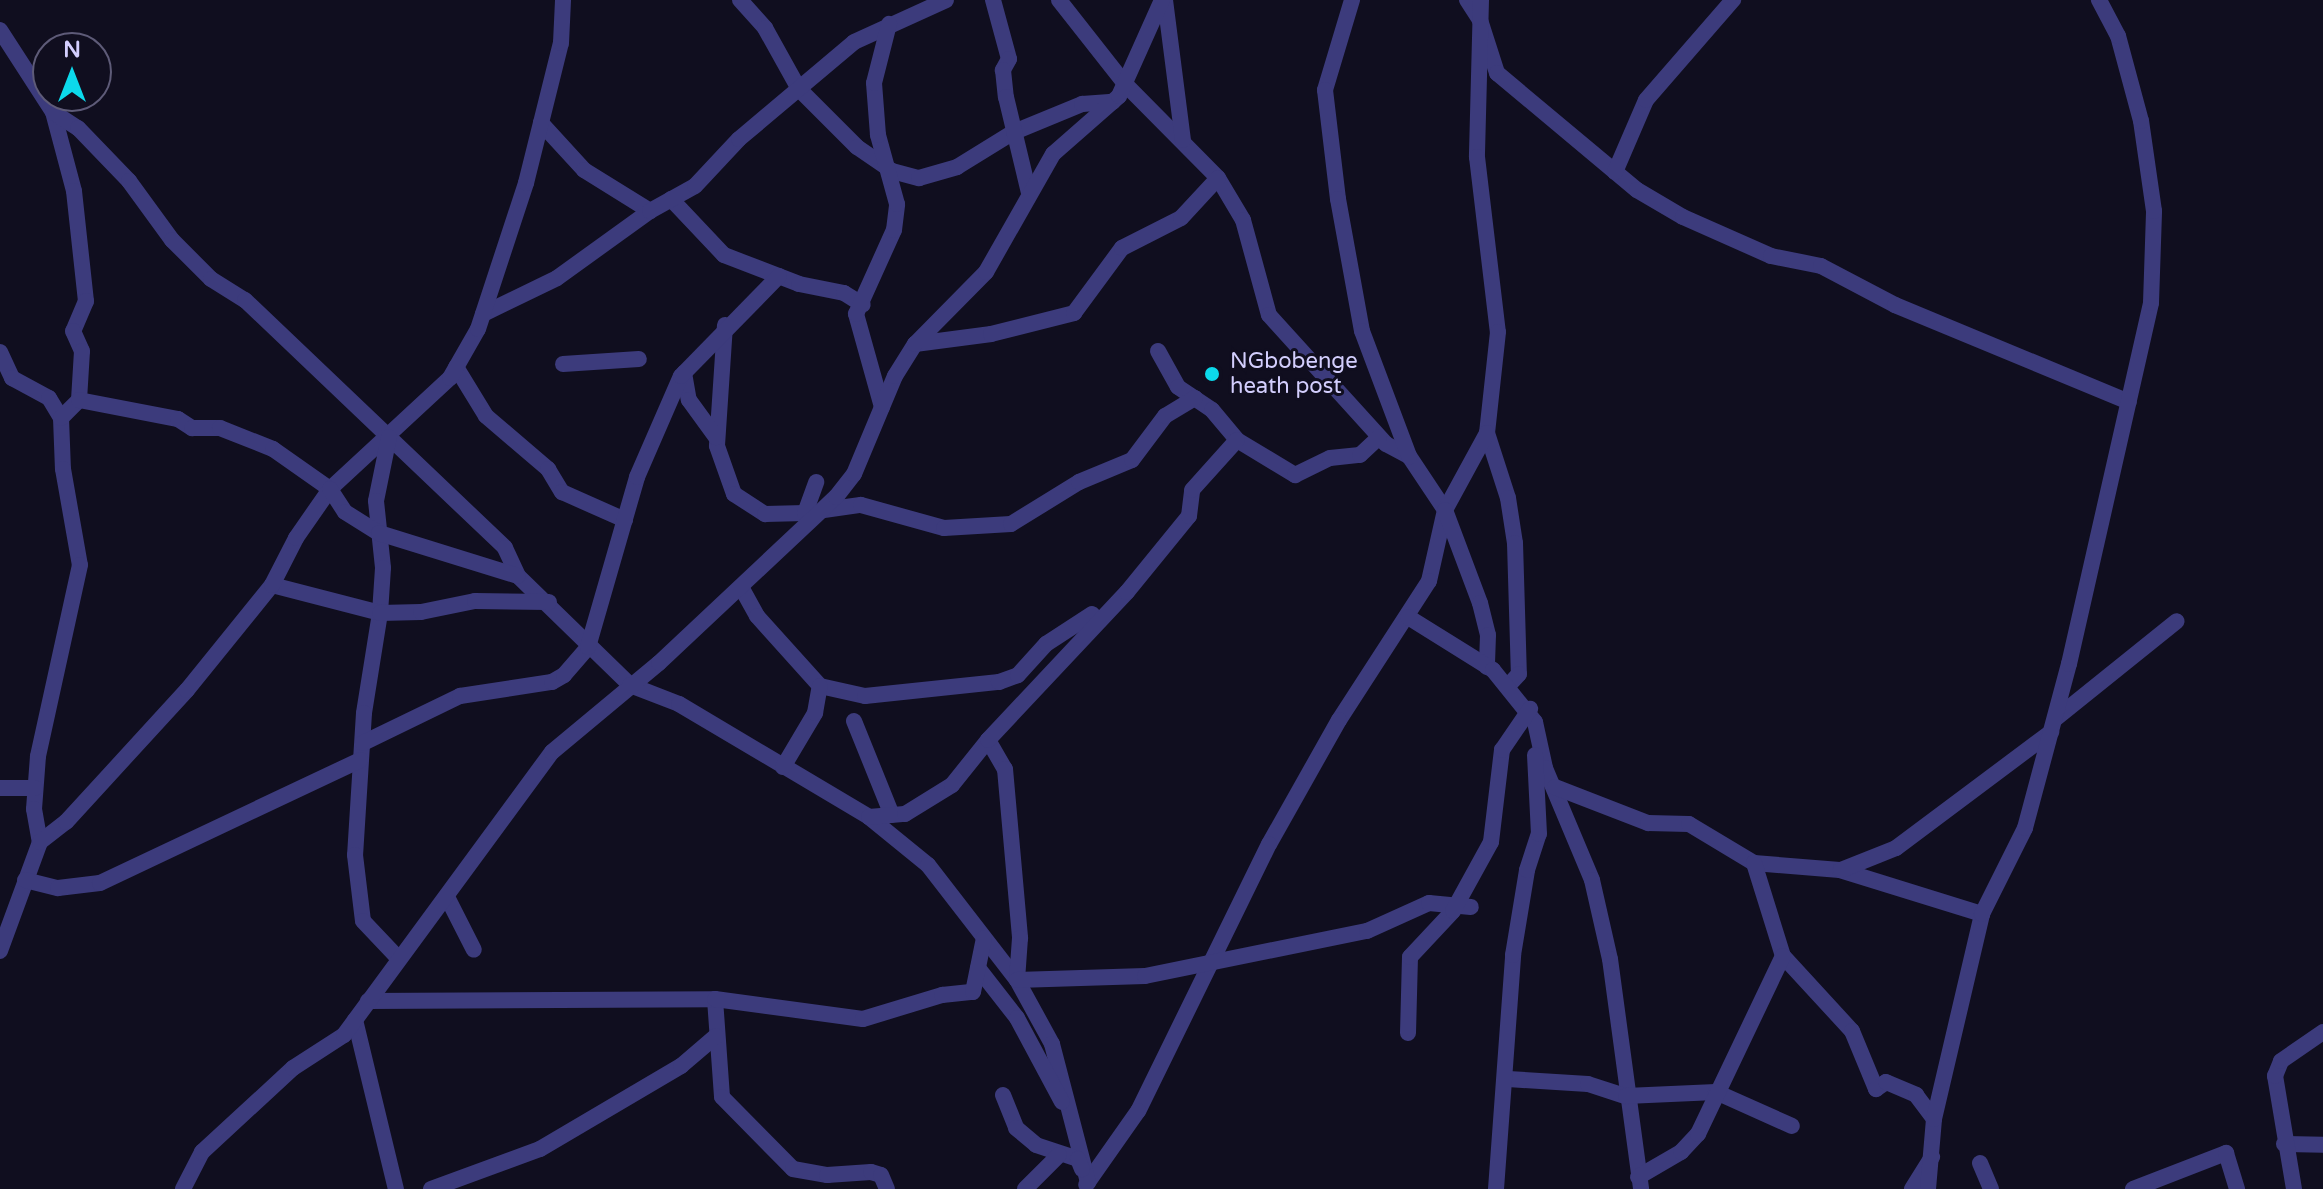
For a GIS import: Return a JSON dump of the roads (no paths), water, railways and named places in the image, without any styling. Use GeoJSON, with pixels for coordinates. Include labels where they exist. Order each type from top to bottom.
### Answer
{"type":"FeatureCollection","features":[{"type":"Feature","properties":{"kind":"street"},"geometry":{"type":"LineString","coordinates":[[40,842],[66,822],[187,690],[272,585],[296,538],[350,465],[389,437],[456,367],[483,314],[541,123],[561,43],[563,0]]}},
{"type":"Feature","properties":{"kind":"street"},"geometry":{"type":"LineString","coordinates":[[740,0],[765,28],[799,89],[857,147],[892,171],[919,178],[957,167],[1014,132],[1082,104],[1115,102]]}},
{"type":"Feature","properties":{"kind":"street"},"geometry":{"type":"LineString","coordinates":[[483,314],[557,278],[650,211],[695,186],[739,139],[854,42],[946,0]]}},
{"type":"Feature","properties":{"kind":"street"},"geometry":{"type":"LineString","coordinates":[[993,0],[1009,59],[1003,70],[1029,193]]}},
{"type":"Feature","properties":{"kind":"street"},"geometry":{"type":"LineString","coordinates":[[1059,0],[1126,85],[1218,178],[1243,220],[1269,315],[1379,437],[1409,456]]}},
{"type":"Feature","properties":{"kind":"street"},"geometry":{"type":"LineString","coordinates":[[183,1189],[202,1152],[293,1068],[344,1035],[397,957],[447,897],[472,854],[552,752],[741,587],[824,510],[854,474],[882,407],[915,344],[986,272],[1053,154],[1115,102],[1126,85],[1163,0]]}},
{"type":"Feature","properties":{"kind":"street"},"geometry":{"type":"LineString","coordinates":[[1163,0],[1183,140]]}},
{"type":"Feature","properties":{"kind":"street"},"geometry":{"type":"LineString","coordinates":[[1352,0],[1325,90],[1338,199],[1362,331],[1409,456],[1445,510],[1480,603],[1488,635],[1487,667]]}},
{"type":"Feature","properties":{"kind":"street"},"geometry":{"type":"LineString","coordinates":[[1467,0],[1480,20],[1497,73],[1615,172],[1683,217],[1771,256],[1821,266],[1895,305],[2129,402]]}},
{"type":"Feature","properties":{"kind":"street"},"geometry":{"type":"LineString","coordinates":[[1088,1187],[1138,1111],[1176,1026],[1213,961],[1269,844],[1339,720],[1429,581],[1445,510],[1487,433],[1498,332],[1477,157],[1481,0]]}},
{"type":"Feature","properties":{"kind":"street"},"geometry":{"type":"LineString","coordinates":[[1615,172],[1646,100],[1733,0]]}},
{"type":"Feature","properties":{"kind":"street"},"geometry":{"type":"LineString","coordinates":[[1928,1189],[1935,1153],[1934,1119],[1982,914],[2025,828],[2053,725],[2151,303],[2154,211],[2141,121],[2118,36],[2099,0]]}},
{"type":"Feature","properties":{"kind":"street"},"geometry":{"type":"LineString","coordinates":[[882,407],[856,314],[863,305],[894,230],[897,204],[892,171],[878,135],[874,83],[889,24]]}},
{"type":"Feature","properties":{"kind":"street"},"geometry":{"type":"LineString","coordinates":[[0,30],[32,80]]}},
{"type":"Feature","properties":{"kind":"street"},"geometry":{"type":"LineString","coordinates":[[53,112],[74,191],[86,301],[73,331],[82,351],[79,400],[61,418]]}},
{"type":"Feature","properties":{"kind":"street"},"geometry":{"type":"LineString","coordinates":[[53,112],[78,128],[129,181],[172,240],[211,279],[245,300],[505,548],[518,576]]}},
{"type":"Feature","properties":{"kind":"street"},"geometry":{"type":"LineString","coordinates":[[541,123],[584,170],[650,211]]}},
{"type":"Feature","properties":{"kind":"street"},"geometry":{"type":"LineString","coordinates":[[915,344],[991,334],[1074,313],[1122,248],[1181,218],[1218,178]]}},
{"type":"Feature","properties":{"kind":"street"},"geometry":{"type":"LineString","coordinates":[[671,199],[724,255],[779,276],[844,293],[863,305]]}},
{"type":"Feature","properties":{"kind":"street"},"geometry":{"type":"LineString","coordinates":[[25,880],[58,888],[100,883],[362,752],[468,694],[552,682],[588,647],[645,458],[684,372],[725,325],[779,276]]}},
{"type":"Feature","properties":{"kind":"street"},"geometry":{"type":"LineString","coordinates":[[716,438],[725,325]]}},
{"type":"Feature","properties":{"kind":"street"},"geometry":{"type":"LineString","coordinates":[[1158,351],[1178,387],[1195,398],[1237,440],[1295,475],[1330,458],[1360,455],[1379,437]]}},
{"type":"Feature","properties":{"kind":"street"},"geometry":{"type":"LineString","coordinates":[[0,352],[12,378],[49,398],[61,418],[63,469],[80,565],[38,756],[35,788],[40,842],[0,951]]}},
{"type":"Feature","properties":{"kind":"street"},"geometry":{"type":"LineString","coordinates":[[563,364],[639,359]]}},
{"type":"Feature","properties":{"kind":"street"},"geometry":{"type":"LineString","coordinates":[[456,367],[486,416],[548,469],[562,492],[625,520]]}},
{"type":"Feature","properties":{"kind":"street"},"geometry":{"type":"LineString","coordinates":[[684,372],[689,400],[716,438],[734,494],[765,514],[805,513],[816,482]]}},
{"type":"Feature","properties":{"kind":"street"},"geometry":{"type":"LineString","coordinates":[[824,510],[861,505],[944,528],[1011,524],[1079,482],[1132,460],[1165,416],[1195,398]]}},
{"type":"Feature","properties":{"kind":"street"},"geometry":{"type":"LineString","coordinates":[[79,400],[178,419],[192,428],[220,428],[273,449],[330,489],[345,512],[379,533],[518,576],[549,602],[588,647],[630,685],[679,704],[869,817],[928,865],[1017,980],[1052,1044],[1088,1187]]}},
{"type":"Feature","properties":{"kind":"street"},"geometry":{"type":"LineString","coordinates":[[1487,433],[1508,498],[1515,543],[1519,674],[1508,686]]}},
{"type":"Feature","properties":{"kind":"street"},"geometry":{"type":"LineString","coordinates":[[389,437],[376,501],[380,613],[362,752],[355,855],[363,921],[397,957]]}},
{"type":"Feature","properties":{"kind":"street"},"geometry":{"type":"LineString","coordinates":[[869,817],[892,815],[939,798],[988,740],[1121,597],[1189,516],[1192,490],[1237,440]]}},
{"type":"Feature","properties":{"kind":"street"},"geometry":{"type":"LineString","coordinates":[[272,585],[380,613],[421,612],[475,601],[549,602]]}},
{"type":"Feature","properties":{"kind":"street"},"geometry":{"type":"LineString","coordinates":[[741,587],[757,616],[820,686],[894,695],[1008,679],[1044,679]]}},
{"type":"Feature","properties":{"kind":"street"},"geometry":{"type":"LineString","coordinates":[[1008,679],[1063,632],[1121,597]]}},
{"type":"Feature","properties":{"kind":"street"},"geometry":{"type":"LineString","coordinates":[[1408,617],[1487,667],[1533,715],[1555,787],[1592,880],[1610,959],[1639,1183],[1690,1145],[1783,956]]}},
{"type":"Feature","properties":{"kind":"street"},"geometry":{"type":"LineString","coordinates":[[1840,870],[1896,848],[2053,725],[2177,621]]}},
{"type":"Feature","properties":{"kind":"street"},"geometry":{"type":"LineString","coordinates":[[783,767],[815,713],[820,686]]}},
{"type":"Feature","properties":{"kind":"street"},"geometry":{"type":"LineString","coordinates":[[1408,1033],[1410,957],[1464,905],[1491,842],[1502,750],[1533,715]]}},
{"type":"Feature","properties":{"kind":"street"},"geometry":{"type":"LineString","coordinates":[[1496,1189],[1508,1079],[1513,955],[1527,870],[1539,834],[1533,715]]}},
{"type":"Feature","properties":{"kind":"street"},"geometry":{"type":"LineString","coordinates":[[854,721],[892,815]]}},
{"type":"Feature","properties":{"kind":"street"},"geometry":{"type":"LineString","coordinates":[[988,740],[1005,769],[1020,938],[1017,980]]}},
{"type":"Feature","properties":{"kind":"street"},"geometry":{"type":"LineString","coordinates":[[1555,787],[1648,823],[1689,824],[1754,863],[1840,870],[1982,914]]}},
{"type":"Feature","properties":{"kind":"street"},"geometry":{"type":"LineString","coordinates":[[0,788],[35,788]]}},
{"type":"Feature","properties":{"kind":"street"},"geometry":{"type":"LineString","coordinates":[[1754,863],[1783,956],[1852,1031],[1876,1089],[1886,1082],[1916,1095],[1934,1119]]}},
{"type":"Feature","properties":{"kind":"street"},"geometry":{"type":"LineString","coordinates":[[447,897],[474,950]]}},
{"type":"Feature","properties":{"kind":"street"},"geometry":{"type":"LineString","coordinates":[[1017,980],[1145,976],[1367,931],[1429,903],[1464,905]]}},
{"type":"Feature","properties":{"kind":"street"},"geometry":{"type":"LineString","coordinates":[[368,1001],[715,999],[863,1019],[942,995],[973,992],[984,938]]}},
{"type":"Feature","properties":{"kind":"street"},"geometry":{"type":"LineString","coordinates":[[978,968],[1017,1018],[1079,1147]]}},
{"type":"Feature","properties":{"kind":"street"},"geometry":{"type":"LineString","coordinates":[[715,999],[716,1036],[723,1063],[722,1097],[813,1189]]}},
{"type":"Feature","properties":{"kind":"street"},"geometry":{"type":"LineString","coordinates":[[355,1020],[396,1189]]}},
{"type":"Feature","properties":{"kind":"street"},"geometry":{"type":"LineString","coordinates":[[2294,1189],[2275,1076],[2281,1061],[2323,1032]]}},
{"type":"Feature","properties":{"kind":"street"},"geometry":{"type":"LineString","coordinates":[[431,1189],[540,1149],[681,1066],[716,1036]]}},
{"type":"Feature","properties":{"kind":"street"},"geometry":{"type":"LineString","coordinates":[[1508,1079],[1588,1084],[1626,1096],[1716,1092],[1792,1126]]}},
{"type":"Feature","properties":{"kind":"street"},"geometry":{"type":"LineString","coordinates":[[1003,1095],[1016,1128],[1059,1155],[1078,1159],[1088,1187]]}},
{"type":"Feature","properties":{"kind":"street"},"geometry":{"type":"LineString","coordinates":[[2284,1144],[2323,1145]]}},
{"type":"Feature","properties":{"kind":"street"},"geometry":{"type":"LineString","coordinates":[[1912,1189],[1935,1153]]}},
{"type":"Feature","properties":{"kind":"street"},"geometry":{"type":"LineString","coordinates":[[2133,1189],[2226,1153],[2237,1189]]}},
{"type":"Feature","properties":{"kind":"street"},"geometry":{"type":"LineString","coordinates":[[1025,1189],[1059,1155]]}},
{"type":"Feature","properties":{"kind":"street"},"geometry":{"type":"LineString","coordinates":[[1980,1163],[1991,1189]]}},
{"type":"Feature","properties":{"kind":"street"},"geometry":{"type":"LineString","coordinates":[[793,1169],[827,1175],[871,1172],[881,1175],[887,1189]]}},
{"type":"Feature","properties":{"kind":"place","name":"NGbobenge heath post"},"geometry":{"type":"Point","coordinates":[1212,374]}}]}
